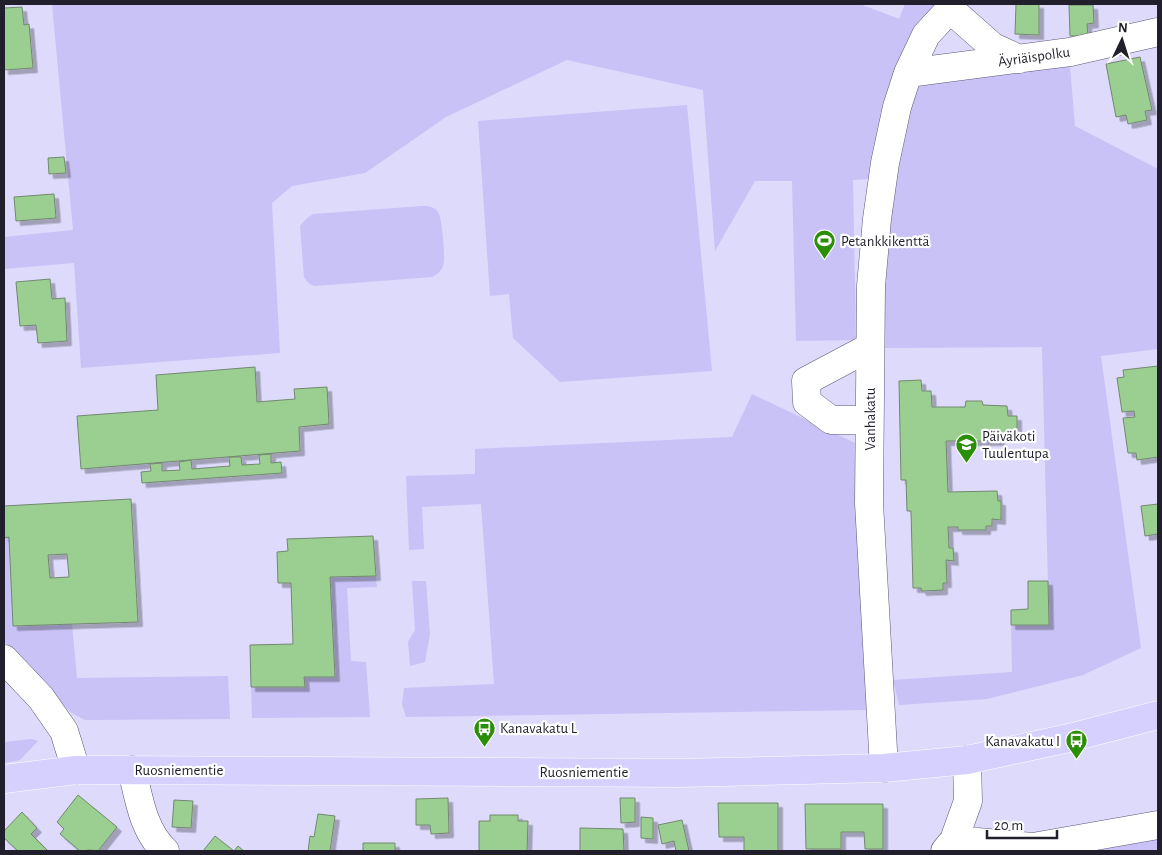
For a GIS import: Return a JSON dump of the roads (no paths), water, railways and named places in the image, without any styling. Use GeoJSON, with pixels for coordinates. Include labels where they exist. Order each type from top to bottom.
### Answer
{"type":"FeatureCollection","features":[{"type":"Feature","properties":{"kind":"main road","name":"Ruosniementie"},"geometry":{"type":"LineString","coordinates":[[4,780],[76,770],[681,773],[884,768],[967,760],[1069,738],[1158,715]]}},
{"type":"Feature","properties":{"kind":"street"},"geometry":{"type":"LineString","coordinates":[[950,7],[993,47],[1019,59]]}},
{"type":"Feature","properties":{"kind":"street","name":"Vanhakatu"},"geometry":{"type":"LineString","coordinates":[[884,768],[869,503],[872,286],[885,163],[897,107],[908,72],[926,35],[950,7]]}},
{"type":"Feature","properties":{"kind":"street","name":"Äyriäispolku"},"geometry":{"type":"LineString","coordinates":[[908,72],[1070,52],[1158,32]]}},
{"type":"Feature","properties":{"kind":"street"},"geometry":{"type":"LineString","coordinates":[[869,420],[831,420],[807,402],[806,381],[870,347]]}},
{"type":"Feature","properties":{"kind":"street"},"geometry":{"type":"LineString","coordinates":[[4,660],[41,698],[64,731],[76,770]]}},
{"type":"Feature","properties":{"kind":"street"},"geometry":{"type":"LineString","coordinates":[[967,760],[968,801],[950,846],[1033,847],[1158,825]]}},
{"type":"Feature","properties":{"kind":"street"},"geometry":{"type":"LineString","coordinates":[[132,770],[145,823],[157,844],[165,851]]}},
{"type":"Feature","properties":{"kind":"place","name":"Petankkikenttä"},"geometry":{"type":"Point","coordinates":[825,260]}},
{"type":"Feature","properties":{"kind":"place","name":"Päiväkoti Tuulentupa"},"geometry":{"type":"Point","coordinates":[966,464]}},
{"type":"Feature","properties":{"kind":"place","name":"Kanavakatu L"},"geometry":{"type":"Point","coordinates":[484,747]}},
{"type":"Feature","properties":{"kind":"place","name":"Kanavakatu I"},"geometry":{"type":"Point","coordinates":[1076,760]}}]}
